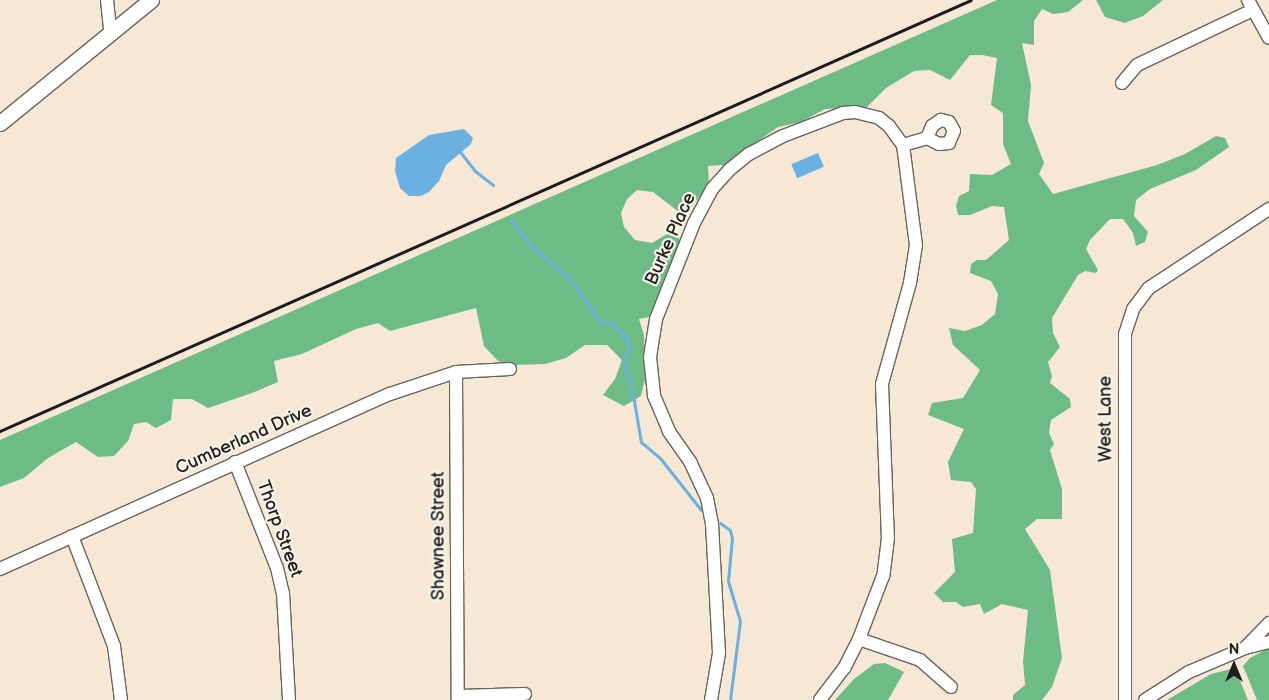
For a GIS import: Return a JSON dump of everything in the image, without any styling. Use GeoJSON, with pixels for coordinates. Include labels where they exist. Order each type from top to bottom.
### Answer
{"type":"FeatureCollection","features":[{"type":"Feature","properties":{"kind":"main road"},"geometry":{"type":"LineString","coordinates":[[0,123],[110,30],[151,0]]}},
{"type":"Feature","properties":{"kind":"street"},"geometry":{"type":"LineString","coordinates":[[107,0],[110,30]]}},
{"type":"Feature","properties":{"kind":"street"},"geometry":{"type":"LineString","coordinates":[[1122,84],[1137,65],[1250,5],[1269,38]]}},
{"type":"Feature","properties":{"kind":"street","name":"Burke Place"},"geometry":{"type":"LineString","coordinates":[[711,700],[719,654],[712,524],[707,498],[691,462],[669,431],[654,395],[650,357],[656,319],[694,223],[712,190],[749,154],[783,136],[843,113],[856,112],[879,118],[889,126],[903,145],[913,206],[915,258],[882,384],[888,538],[883,576],[860,639],[844,668],[820,700]]}},
{"type":"Feature","properties":{"kind":"street"},"geometry":{"type":"LineString","coordinates":[[903,145],[927,138]]}},
{"type":"Feature","properties":{"kind":"street","name":"West Lane"},"geometry":{"type":"LineString","coordinates":[[1126,700],[1125,334],[1133,308],[1149,288],[1269,209]]}},
{"type":"Feature","properties":{"kind":"street","name":"Cumberland Drive"},"geometry":{"type":"LineString","coordinates":[[0,569],[390,394],[456,372],[510,369]]}},
{"type":"Feature","properties":{"kind":"street","name":"Shawnee Street"},"geometry":{"type":"LineString","coordinates":[[456,372],[458,698]]}},
{"type":"Feature","properties":{"kind":"street","name":"Thorp Street"},"geometry":{"type":"LineString","coordinates":[[236,462],[277,568],[284,593],[289,700]]}},
{"type":"Feature","properties":{"kind":"street"},"geometry":{"type":"LineString","coordinates":[[72,536],[114,646],[121,700]]}},
{"type":"Feature","properties":{"kind":"street"},"geometry":{"type":"LineString","coordinates":[[1245,648],[1269,623]]}},
{"type":"Feature","properties":{"kind":"street"},"geometry":{"type":"LineString","coordinates":[[860,639],[920,660],[951,687]]}},
{"type":"Feature","properties":{"kind":"street"},"geometry":{"type":"LineString","coordinates":[[1145,700],[1189,672],[1245,648],[1269,642]]}},
{"type":"Feature","properties":{"kind":"street"},"geometry":{"type":"LineString","coordinates":[[458,698],[525,694]]}},
{"type":"Feature","properties":{"kind":"green space"},"geometry":{"type":"Polygon","coordinates":[[[997,0],[1083,0],[1068,12],[1053,14],[1042,9],[1034,21],[1034,45],[1022,43],[1031,85],[1028,121],[1044,163],[1039,174],[1053,194],[1157,165],[1185,154],[1216,136],[1225,138],[1229,147],[1196,170],[1150,189],[1136,200],[1134,216],[1148,232],[1145,242],[1136,246],[1133,233],[1123,219],[1110,219],[1090,240],[1086,249],[1098,270],[1096,273],[1085,271],[1078,275],[1052,318],[1053,333],[1060,347],[1048,362],[1052,376],[1050,383],[1070,399],[1071,407],[1051,420],[1049,433],[1054,444],[1050,450],[1062,489],[1062,519],[1037,519],[1025,529],[1050,570],[1062,658],[1052,687],[1042,700],[1013,700],[1013,695],[1025,685],[1023,661],[1028,610],[1002,604],[984,614],[980,604],[963,607],[956,602],[943,602],[934,593],[955,572],[952,539],[973,533],[976,489],[971,482],[951,480],[948,462],[964,429],[928,415],[932,403],[963,398],[980,370],[953,345],[949,328],[965,331],[982,325],[995,314],[998,294],[991,281],[970,273],[971,264],[977,260],[986,260],[1009,240],[1004,207],[992,206],[970,215],[958,215],[956,206],[959,196],[969,191],[970,174],[992,175],[1011,164],[1003,144],[1003,113],[991,105],[997,58],[970,55],[950,80],[930,70],[914,71],[886,88],[867,107],[825,109],[801,122],[778,127],[724,165],[708,166],[709,185],[692,206],[679,212],[653,192],[637,190],[627,199],[621,213],[624,227],[635,240],[652,243],[672,231],[678,235],[681,246],[649,317],[639,319],[644,335],[645,379],[641,396],[624,406],[603,395],[615,379],[622,360],[607,345],[585,345],[566,358],[545,364],[514,365],[498,361],[484,346],[476,308],[390,331],[378,323],[356,329],[302,354],[274,361],[278,382],[252,393],[208,408],[192,399],[173,399],[171,420],[156,428],[146,422],[134,424],[128,441],[114,456],[98,457],[76,442],[48,458],[24,478],[0,487],[0,440],[997,0]]]}},
{"type":"Feature","properties":{"kind":"green space"},"geometry":{"type":"Polygon","coordinates":[[[1096,0],[1163,0],[1143,16],[1125,23],[1105,17],[1096,0]]]}},
{"type":"Feature","properties":{"kind":"green space"},"geometry":{"type":"Polygon","coordinates":[[[1269,648],[1269,700],[1257,700],[1243,666],[1250,658],[1269,648]]]}},
{"type":"Feature","properties":{"kind":"green space"},"geometry":{"type":"Polygon","coordinates":[[[885,663],[904,672],[888,700],[835,700],[854,679],[874,664],[885,663]]]}},
{"type":"Feature","properties":{"kind":"green space"},"geometry":{"type":"Polygon","coordinates":[[[1235,668],[1248,700],[1167,700],[1211,674],[1235,668]]]}},
{"type":"Feature","properties":{"kind":"water"},"geometry":{"type":"Polygon","coordinates":[[[464,129],[473,138],[471,144],[446,165],[439,181],[429,192],[421,196],[409,196],[400,188],[395,171],[396,158],[429,135],[464,129]]]}},
{"type":"Feature","properties":{"kind":"water"},"geometry":{"type":"Polygon","coordinates":[[[818,153],[824,167],[797,178],[791,164],[818,153]]]}},
{"type":"Feature","properties":{"kind":"waterway"},"geometry":{"type":"LineString","coordinates":[[461,153],[475,171],[493,185]]}},
{"type":"Feature","properties":{"kind":"waterway"},"geometry":{"type":"LineString","coordinates":[[511,220],[532,247],[569,278],[599,320],[613,324],[627,339],[629,349],[623,360],[632,389],[641,442],[660,458],[701,510]]}},
{"type":"Feature","properties":{"kind":"waterway"},"geometry":{"type":"LineString","coordinates":[[720,523],[730,530],[732,538],[728,581],[740,621],[730,700]]}},
{"type":"Feature","properties":{"kind":"railway"},"geometry":{"type":"LineString","coordinates":[[0,431],[971,0]]}}]}
